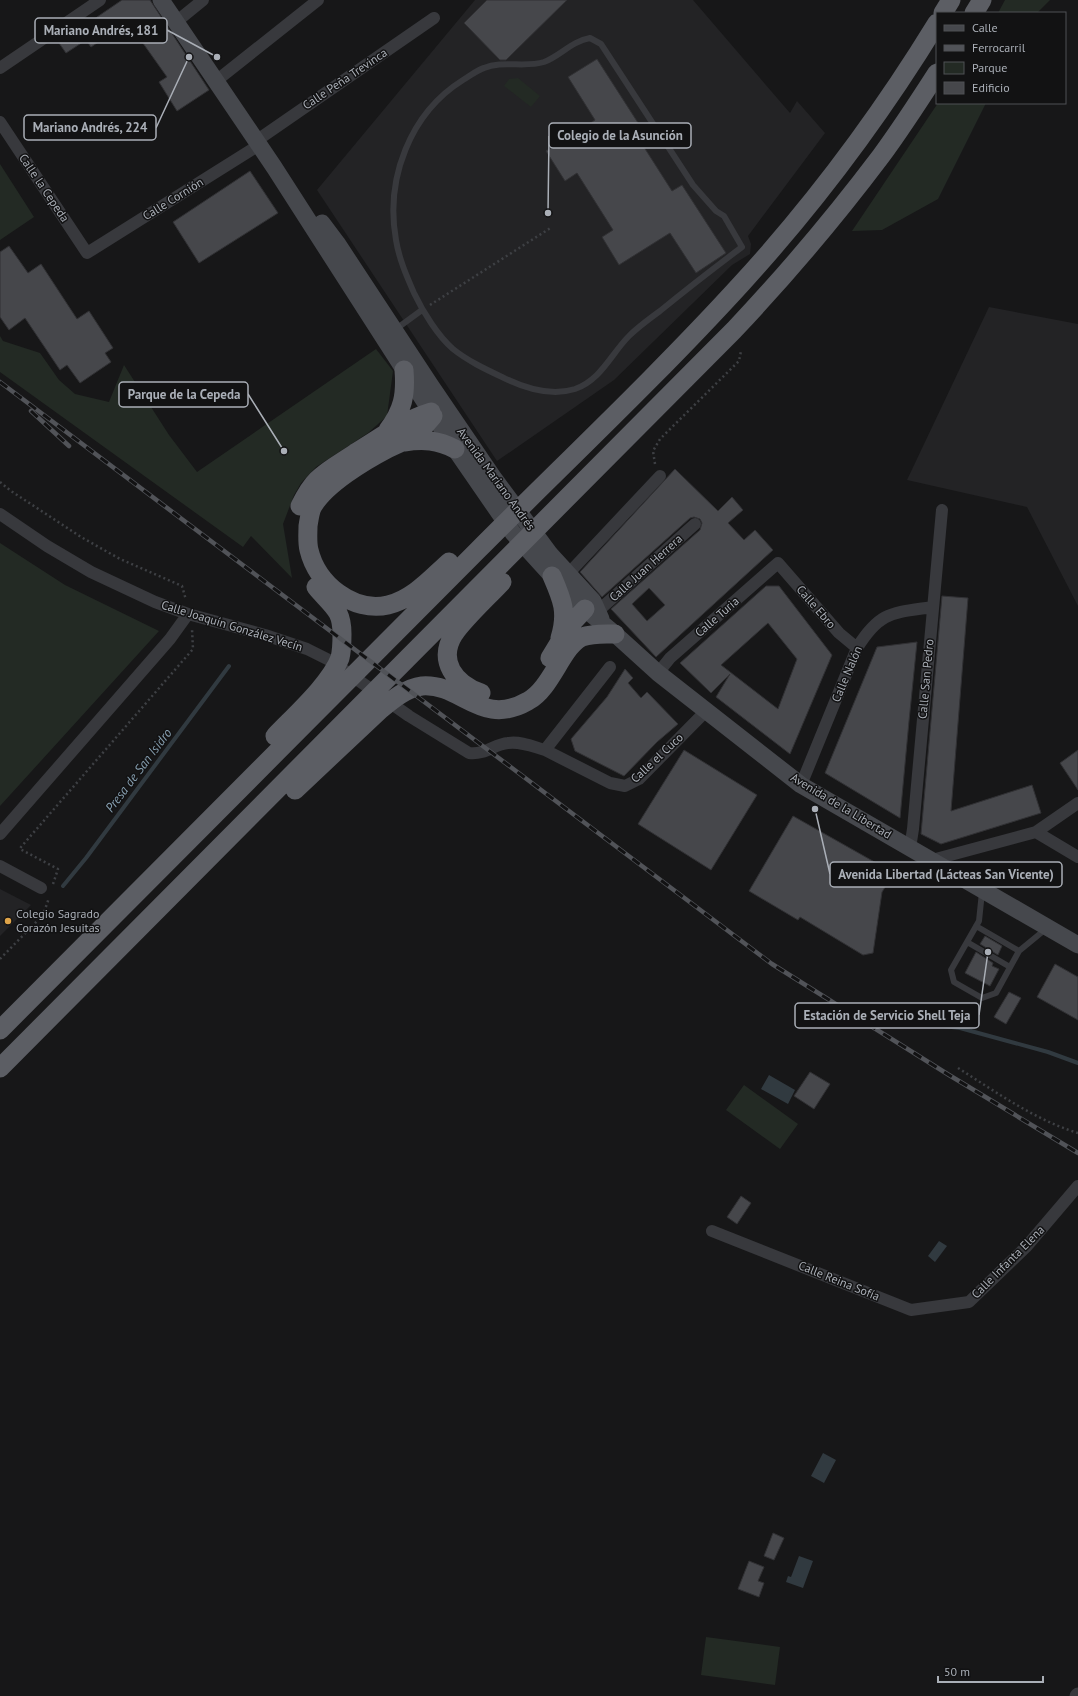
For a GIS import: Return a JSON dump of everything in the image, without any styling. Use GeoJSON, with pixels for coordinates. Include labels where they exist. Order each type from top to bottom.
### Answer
{"type":"FeatureCollection","features":[{"type":"Feature","properties":{"kind":"highway"},"geometry":{"type":"LineString","coordinates":[[944,12],[951,0]]}},
{"type":"Feature","properties":{"kind":"highway"},"geometry":{"type":"LineString","coordinates":[[975,12],[982,0]]}},
{"type":"Feature","properties":{"kind":"highway"},"geometry":{"type":"LineString","coordinates":[[0,1030],[133,897],[338,679],[377,650],[496,524],[516,495],[703,325],[744,281],[822,189],[890,97],[936,25]]}},
{"type":"Feature","properties":{"kind":"highway"},"geometry":{"type":"LineString","coordinates":[[0,1068],[177,891],[374,705],[399,668],[520,554],[664,401],[739,325],[803,254],[881,155],[936,74]]}},
{"type":"Feature","properties":{"kind":"highway"},"geometry":{"type":"LineString","coordinates":[[384,434],[393,424],[404,401],[404,370]]}},
{"type":"Feature","properties":{"kind":"highway"},"geometry":{"type":"LineString","coordinates":[[433,414],[424,427],[414,436],[385,450],[342,477],[330,486],[312,507],[307,536],[309,551],[315,566],[336,592],[352,602],[368,606],[388,605],[408,597],[496,524]]}},
{"type":"Feature","properties":{"kind":"highway"},"geometry":{"type":"LineString","coordinates":[[338,679],[342,646],[342,629],[338,614],[308,576],[301,560],[296,542],[296,526],[299,508],[306,494],[316,481],[327,471],[401,424],[415,417],[433,414]]}},
{"type":"Feature","properties":{"kind":"highway"},"geometry":{"type":"LineString","coordinates":[[402,442],[420,439],[432,440],[442,442],[455,449]]}},
{"type":"Feature","properties":{"kind":"highway"},"geometry":{"type":"LineString","coordinates":[[520,554],[454,634],[449,646],[448,659],[451,672],[460,682],[473,690],[487,695],[500,697],[512,696],[525,690],[563,648],[592,634],[600,619]]}},
{"type":"Feature","properties":{"kind":"highway"},"geometry":{"type":"LineString","coordinates":[[560,575],[561,598],[564,611],[562,630],[563,648]]}},
{"type":"Feature","properties":{"kind":"highway"},"geometry":{"type":"LineString","coordinates":[[374,705],[395,698],[408,690],[421,686],[440,687],[482,707],[497,710],[512,708],[528,701],[541,692],[563,648],[570,625],[600,619]]}},
{"type":"Feature","properties":{"kind":"main road","name":"Avenida Mariano Andrés"},"geometry":{"type":"LineString","coordinates":[[161,0],[274,167],[455,449],[513,533],[560,575],[600,619]]}},
{"type":"Feature","properties":{"kind":"main road","name":"Avenida Mariano Andrés"},"geometry":{"type":"LineString","coordinates":[[274,167],[337,243],[431,386],[516,495],[550,554],[560,575],[582,588],[585,598],[600,619]]}},
{"type":"Feature","properties":{"kind":"main road","name":"Avenida Mariano Andrés"},"geometry":{"type":"LineString","coordinates":[[318,237],[336,254],[384,327],[394,330]]}},
{"type":"Feature","properties":{"kind":"main road"},"geometry":{"type":"LineString","coordinates":[[431,386],[433,414],[444,417],[494,488],[516,495]]}},
{"type":"Feature","properties":{"kind":"main road","name":"Avenida de la Libertad"},"geometry":{"type":"LineString","coordinates":[[600,619],[658,673],[801,785],[1078,945]]}},
{"type":"Feature","properties":{"kind":"street"},"geometry":{"type":"LineString","coordinates":[[0,68],[100,0]]}},
{"type":"Feature","properties":{"kind":"street"},"geometry":{"type":"LineString","coordinates":[[176,22],[203,0]]}},
{"type":"Feature","properties":{"kind":"street"},"geometry":{"type":"LineString","coordinates":[[216,81],[318,0]]}},
{"type":"Feature","properties":{"kind":"street","name":"Calle Peña Trevinca"},"geometry":{"type":"LineString","coordinates":[[258,143],[434,18]]}},
{"type":"Feature","properties":{"kind":"street","name":"Calle la Cepeda"},"geometry":{"type":"LineString","coordinates":[[0,122],[87,253]]}},
{"type":"Feature","properties":{"kind":"street","name":"Calle Cornión"},"geometry":{"type":"LineString","coordinates":[[87,253],[258,143]]}},
{"type":"Feature","properties":{"kind":"street"},"geometry":{"type":"LineString","coordinates":[[560,575],[660,476]]}},
{"type":"Feature","properties":{"kind":"street","name":"Calle San Pedro"},"geometry":{"type":"LineString","coordinates":[[910,848],[914,829],[932,607],[942,510]]}},
{"type":"Feature","properties":{"kind":"street","name":"Calle Joaquín González Vecín"},"geometry":{"type":"LineString","coordinates":[[0,514],[47,546],[91,572],[155,602],[188,614],[270,637],[319,654],[409,716],[469,753],[478,754],[509,742],[520,743],[545,750]]}},
{"type":"Feature","properties":{"kind":"street","name":"Calle Juan Herrera"},"geometry":{"type":"LineString","coordinates":[[600,619],[695,524]]}},
{"type":"Feature","properties":{"kind":"street","name":"Calle Ebro"},"geometry":{"type":"LineString","coordinates":[[778,563],[839,633],[857,648]]}},
{"type":"Feature","properties":{"kind":"street","name":"Calle Turia"},"geometry":{"type":"LineString","coordinates":[[658,673],[670,658],[778,563]]}},
{"type":"Feature","properties":{"kind":"street","name":"Calle Nalón"},"geometry":{"type":"LineString","coordinates":[[801,785],[857,648],[876,622],[894,612],[932,607]]}},
{"type":"Feature","properties":{"kind":"street"},"geometry":{"type":"LineString","coordinates":[[0,834],[170,639],[188,614]]}},
{"type":"Feature","properties":{"kind":"street"},"geometry":{"type":"LineString","coordinates":[[545,750],[610,667]]}},
{"type":"Feature","properties":{"kind":"street","name":"Calle el Cuco"},"geometry":{"type":"LineString","coordinates":[[545,750],[610,783],[625,786],[639,779],[707,710]]}},
{"type":"Feature","properties":{"kind":"street"},"geometry":{"type":"LineString","coordinates":[[932,860],[1036,832],[1078,803]]}},
{"type":"Feature","properties":{"kind":"street"},"geometry":{"type":"LineString","coordinates":[[1036,832],[1078,857]]}},
{"type":"Feature","properties":{"kind":"street"},"geometry":{"type":"LineString","coordinates":[[0,866],[47,891]]}},
{"type":"Feature","properties":{"kind":"street","name":"Calle Infanta Elena"},"geometry":{"type":"LineString","coordinates":[[969,1302],[1026,1247],[1078,1186]]}},
{"type":"Feature","properties":{"kind":"street","name":"Calle Reina Sofía"},"geometry":{"type":"LineString","coordinates":[[712,1231],[911,1310],[969,1302]]}},
{"type":"Feature","properties":{"kind":"lane"},"geometry":{"type":"LineString","coordinates":[[590,38],[601,44],[693,185],[716,211],[724,216],[742,247],[700,278],[628,337],[603,369],[589,381],[576,389],[539,392],[508,380],[477,364],[452,348],[422,310],[403,266],[396,240],[394,212],[399,165],[418,124],[435,102],[448,90],[484,68],[496,65],[526,65],[544,62],[581,40],[590,38]]}},
{"type":"Feature","properties":{"kind":"lane"},"geometry":{"type":"LineString","coordinates":[[394,330],[422,310]]}},
{"type":"Feature","properties":{"kind":"lane"},"geometry":{"type":"LineString","coordinates":[[982,890],[979,921],[951,970],[954,982],[982,998],[996,993],[1019,951],[1047,927]]}},
{"type":"Feature","properties":{"kind":"lane"},"geometry":{"type":"LineString","coordinates":[[976,926],[1019,951]]}},
{"type":"Feature","properties":{"kind":"lane"},"geometry":{"type":"LineString","coordinates":[[967,942],[1010,967]]}},
{"type":"Feature","properties":{"kind":"path"},"geometry":{"type":"LineString","coordinates":[[422,310],[552,227]]}},
{"type":"Feature","properties":{"kind":"path"},"geometry":{"type":"LineString","coordinates":[[660,476],[653,461],[653,451],[660,439],[739,361],[741,351]]}},
{"type":"Feature","properties":{"kind":"path"},"geometry":{"type":"LineString","coordinates":[[0,482],[11,491],[81,537],[120,559],[182,586]]}},
{"type":"Feature","properties":{"kind":"path"},"geometry":{"type":"LineString","coordinates":[[0,959],[43,916],[47,891],[58,869],[20,849],[21,847],[194,649]]}},
{"type":"Feature","properties":{"kind":"path"},"geometry":{"type":"LineString","coordinates":[[958,1068],[1015,1104],[1060,1128],[1078,1133]]}},
{"type":"Feature","properties":{"kind":"shaded area"},"geometry":{"type":"Polygon","coordinates":[[[475,0],[693,0],[790,113],[797,101],[825,133],[748,236],[751,244],[750,254],[732,265],[614,380],[497,461],[317,190],[475,0]]]}},
{"type":"Feature","properties":{"kind":"shaded area"},"geometry":{"type":"Polygon","coordinates":[[[989,307],[1078,324],[1078,606],[1027,507],[907,480],[989,307]]]}},
{"type":"Feature","properties":{"kind":"shaded area","name":"Colegio Sagrado Corazón Jesuitas"},"geometry":{"type":"Polygon","coordinates":[[[0,889],[31,905],[0,936],[0,889]]]}},
{"type":"Feature","properties":{"kind":"shaded area"},"geometry":{"type":"Polygon","coordinates":[[[769,1075],[795,1090],[788,1104],[761,1089],[769,1075]]]}},
{"type":"Feature","properties":{"kind":"shaded area"},"geometry":{"type":"Polygon","coordinates":[[[939,1241],[947,1246],[935,1262],[928,1256],[939,1241]]]}},
{"type":"Feature","properties":{"kind":"shaded area"},"geometry":{"type":"Polygon","coordinates":[[[823,1453],[836,1460],[824,1483],[811,1476],[823,1453]]]}},
{"type":"Feature","properties":{"kind":"shaded area"},"geometry":{"type":"Polygon","coordinates":[[[799,1556],[813,1561],[803,1588],[786,1582],[788,1576],[791,1577],[799,1556]]]}},
{"type":"Feature","properties":{"kind":"green space"},"geometry":{"type":"Polygon","coordinates":[[[1005,0],[1050,0],[1038,12],[999,12],[1005,0]]]}},
{"type":"Feature","properties":{"kind":"green space"},"geometry":{"type":"Polygon","coordinates":[[[518,78],[540,96],[531,107],[504,86],[509,79],[518,78]]]}},
{"type":"Feature","properties":{"kind":"green space"},"geometry":{"type":"Polygon","coordinates":[[[937,104],[986,104],[938,199],[882,230],[852,231],[937,104]]]}},
{"type":"Feature","properties":{"kind":"green space"},"geometry":{"type":"Polygon","coordinates":[[[0,164],[34,217],[0,240],[0,164]]]}},
{"type":"Feature","properties":{"kind":"green space"},"geometry":{"type":"Polygon","coordinates":[[[0,336],[3,341],[40,353],[59,380],[75,394],[109,402],[124,365],[169,435],[197,472],[376,349],[393,371],[387,416],[368,433],[316,467],[301,483],[294,495],[283,524],[292,578],[251,536],[243,547],[0,372],[0,336]]]}},
{"type":"Feature","properties":{"kind":"green space"},"geometry":{"type":"Polygon","coordinates":[[[0,543],[65,585],[159,631],[0,806],[0,543]]]}},
{"type":"Feature","properties":{"kind":"green space"},"geometry":{"type":"Polygon","coordinates":[[[744,1085],[798,1124],[780,1149],[726,1110],[744,1085]]]}},
{"type":"Feature","properties":{"kind":"green space"},"geometry":{"type":"Polygon","coordinates":[[[706,1637],[780,1647],[775,1685],[701,1675],[706,1637]]]}},
{"type":"Feature","properties":{"kind":"building"},"geometry":{"type":"Polygon","coordinates":[[[122,0],[150,0],[209,90],[177,111],[159,82],[167,77],[128,22],[91,47],[86,40],[66,53],[59,43],[122,0]]]}},
{"type":"Feature","properties":{"kind":"building"},"geometry":{"type":"Polygon","coordinates":[[[487,0],[567,0],[506,60],[500,60],[464,23],[487,0]]]}},
{"type":"Feature","properties":{"kind":"building"},"geometry":{"type":"Polygon","coordinates":[[[597,59],[642,129],[635,133],[672,191],[682,185],[726,253],[696,273],[670,233],[619,265],[602,237],[613,230],[577,173],[565,181],[546,151],[595,120],[568,77],[597,59]]]}},
{"type":"Feature","properties":{"kind":"building"},"geometry":{"type":"Polygon","coordinates":[[[250,171],[278,213],[199,263],[173,222],[250,171]]]}},
{"type":"Feature","properties":{"kind":"building"},"geometry":{"type":"Polygon","coordinates":[[[9,246],[28,273],[41,264],[77,319],[89,311],[113,348],[105,353],[111,362],[80,383],[67,365],[60,370],[25,318],[9,330],[0,317],[0,252],[9,246]]]}},
{"type":"Feature","properties":{"kind":"building"},"geometry":{"type":"Polygon","coordinates":[[[675,469],[718,511],[732,497],[743,510],[728,523],[744,540],[755,530],[773,550],[656,657],[611,609],[700,530],[702,523],[700,519],[694,517],[690,518],[602,597],[580,572],[675,469]],[[649,588],[632,604],[647,621],[665,605],[649,588]]]}},
{"type":"Feature","properties":{"kind":"building"},"geometry":{"type":"Polygon","coordinates":[[[766,586],[779,586],[832,655],[790,754],[716,697],[730,674],[711,693],[680,663],[766,586]],[[768,623],[721,665],[778,709],[797,659],[768,623]]]}},
{"type":"Feature","properties":{"kind":"building"},"geometry":{"type":"Polygon","coordinates":[[[942,596],[968,598],[951,811],[1032,785],[1041,813],[941,844],[921,834],[942,596]]]}},
{"type":"Feature","properties":{"kind":"building"},"geometry":{"type":"Polygon","coordinates":[[[917,642],[900,818],[825,773],[877,647],[917,642]]]}},
{"type":"Feature","properties":{"kind":"building"},"geometry":{"type":"Polygon","coordinates":[[[625,669],[633,678],[628,683],[641,698],[647,692],[678,724],[657,742],[624,776],[575,751],[571,739],[607,697],[625,669]]]}},
{"type":"Feature","properties":{"kind":"building"},"geometry":{"type":"Polygon","coordinates":[[[684,750],[757,795],[711,870],[638,824],[684,750]]]}},
{"type":"Feature","properties":{"kind":"building"},"geometry":{"type":"Polygon","coordinates":[[[1078,750],[1078,790],[1060,763],[1078,750]]]}},
{"type":"Feature","properties":{"kind":"building"},"geometry":{"type":"Polygon","coordinates":[[[793,816],[894,873],[882,892],[873,953],[863,955],[800,917],[798,920],[749,891],[793,816]]]}},
{"type":"Feature","properties":{"kind":"building"},"geometry":{"type":"Polygon","coordinates":[[[985,936],[1002,946],[998,955],[980,944],[985,936]]]}},
{"type":"Feature","properties":{"kind":"building"},"geometry":{"type":"Polygon","coordinates":[[[976,952],[993,963],[992,966],[999,969],[990,986],[965,973],[976,952]]]}},
{"type":"Feature","properties":{"kind":"building"},"geometry":{"type":"Polygon","coordinates":[[[1055,964],[1078,977],[1078,1020],[1037,997],[1055,964]]]}},
{"type":"Feature","properties":{"kind":"building"},"geometry":{"type":"Polygon","coordinates":[[[1009,992],[1021,998],[1006,1024],[994,1017],[1009,992]]]}},
{"type":"Feature","properties":{"kind":"building"},"geometry":{"type":"Polygon","coordinates":[[[810,1072],[830,1084],[814,1109],[794,1096],[810,1072]]]}},
{"type":"Feature","properties":{"kind":"building"},"geometry":{"type":"Polygon","coordinates":[[[741,1196],[751,1203],[737,1224],[727,1217],[741,1196]]]}},
{"type":"Feature","properties":{"kind":"building"},"geometry":{"type":"Polygon","coordinates":[[[773,1533],[784,1538],[774,1560],[764,1556],[773,1533]]]}},
{"type":"Feature","properties":{"kind":"building"},"geometry":{"type":"Polygon","coordinates":[[[749,1561],[764,1567],[758,1581],[764,1583],[759,1597],[738,1589],[749,1561]]]}},
{"type":"Feature","properties":{"kind":"waterway","name":"Presa de San Isidro"},"geometry":{"type":"LineString","coordinates":[[63,886],[86,858],[229,666]]}},
{"type":"Feature","properties":{"kind":"waterway","name":"Presa de San Isidro"},"geometry":{"type":"LineString","coordinates":[[943,1026],[960,1028],[1048,1052],[1078,1063]]}},
{"type":"Feature","properties":{"kind":"railway"},"geometry":{"type":"LineString","coordinates":[[0,382],[772,964],[949,1075],[1078,1153]]}},
{"type":"Feature","properties":{"kind":"railway"},"geometry":{"type":"LineString","coordinates":[[31,411],[69,446]]}},
{"type":"Feature","properties":{"kind":"place","name":"Mariano Andrés, 224"},"geometry":{"type":"Point","coordinates":[189,57]}},
{"type":"Feature","properties":{"kind":"place","name":"Mariano Andrés, 181"},"geometry":{"type":"Point","coordinates":[217,57]}},
{"type":"Feature","properties":{"kind":"place","name":"Colegio de la Asunción"},"geometry":{"type":"Point","coordinates":[548,213]}},
{"type":"Feature","properties":{"kind":"place","name":"Parque de la Cepeda"},"geometry":{"type":"Point","coordinates":[284,451]}},
{"type":"Feature","properties":{"kind":"place","name":"Avenida Libertad (Lácteas San Vicente)"},"geometry":{"type":"Point","coordinates":[815,809]}},
{"type":"Feature","properties":{"kind":"place","name":"Colegio Sagrado Corazón Jesuitas"},"geometry":{"type":"Point","coordinates":[8,921]}},
{"type":"Feature","properties":{"kind":"place","name":"Estación de Servicio Shell Teja"},"geometry":{"type":"Point","coordinates":[988,952]}}]}
